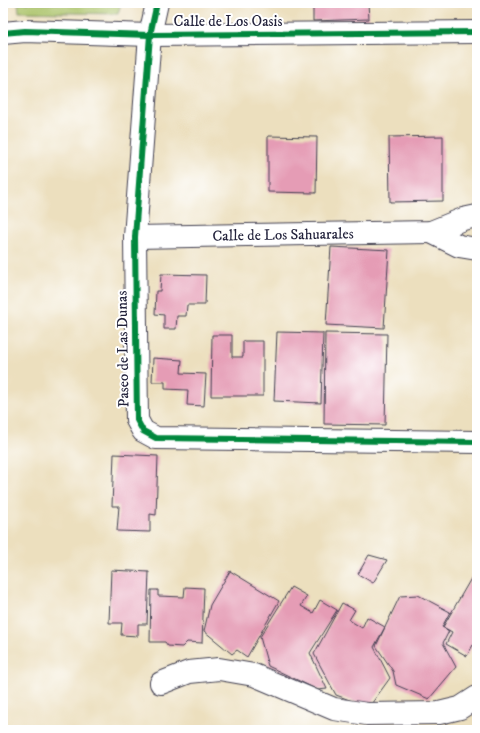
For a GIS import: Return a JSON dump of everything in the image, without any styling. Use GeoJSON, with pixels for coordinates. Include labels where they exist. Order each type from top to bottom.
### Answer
{"type":"FeatureCollection","features":[{"type":"Feature","properties":{"kind":"street","name":"Paseo de Las Dunas"},"geometry":{"type":"LineString","coordinates":[[157,3],[150,35],[135,237],[137,420],[143,431],[156,438],[477,442]]}},
{"type":"Feature","properties":{"kind":"street","name":"Calle de Los Oasis"},"geometry":{"type":"LineString","coordinates":[[3,33],[25,31],[150,35],[477,32]]}},
{"type":"Feature","properties":{"kind":"street"},"geometry":{"type":"LineString","coordinates":[[431,232],[463,219],[477,216]]}},
{"type":"Feature","properties":{"kind":"street","name":"Calle de Los Sahuarales"},"geometry":{"type":"LineString","coordinates":[[135,237],[431,232]]}},
{"type":"Feature","properties":{"kind":"street"},"geometry":{"type":"LineString","coordinates":[[431,232],[459,246],[477,249]]}},
{"type":"Feature","properties":{"kind":"street"},"geometry":{"type":"LineString","coordinates":[[161,683],[189,672],[219,669],[254,674],[334,709],[367,714],[439,713],[460,708],[477,697]]}},
{"type":"Feature","properties":{"kind":"green space"},"geometry":{"type":"Polygon","coordinates":[[[18,3],[121,3],[118,14],[19,12],[18,3]]]}},
{"type":"Feature","properties":{"kind":"building"},"geometry":{"type":"Polygon","coordinates":[[[313,3],[368,3],[369,19],[313,21],[313,3]]]}},
{"type":"Feature","properties":{"kind":"building"},"geometry":{"type":"Polygon","coordinates":[[[268,136],[317,137],[316,193],[268,192],[268,136]]]}},
{"type":"Feature","properties":{"kind":"building"},"geometry":{"type":"Polygon","coordinates":[[[443,136],[443,201],[390,202],[389,137],[443,136]]]}},
{"type":"Feature","properties":{"kind":"building"},"geometry":{"type":"Polygon","coordinates":[[[331,247],[389,250],[384,328],[326,325],[331,247]]]}},
{"type":"Feature","properties":{"kind":"building"},"geometry":{"type":"Polygon","coordinates":[[[161,274],[206,275],[205,305],[187,305],[186,316],[177,316],[176,329],[164,329],[164,315],[155,314],[156,291],[160,291],[161,274]]]}},
{"type":"Feature","properties":{"kind":"building"},"geometry":{"type":"Polygon","coordinates":[[[277,332],[323,333],[321,403],[274,401],[277,332]]]}},
{"type":"Feature","properties":{"kind":"building"},"geometry":{"type":"Polygon","coordinates":[[[325,333],[387,334],[385,425],[324,424],[325,333]]]}},
{"type":"Feature","properties":{"kind":"building"},"geometry":{"type":"Polygon","coordinates":[[[212,335],[232,335],[232,357],[243,357],[243,341],[263,341],[263,396],[211,396],[212,335]]]}},
{"type":"Feature","properties":{"kind":"building"},"geometry":{"type":"Polygon","coordinates":[[[153,358],[182,360],[181,373],[206,374],[204,406],[187,405],[188,390],[165,389],[165,382],[152,382],[153,358]]]}},
{"type":"Feature","properties":{"kind":"building"},"geometry":{"type":"Polygon","coordinates":[[[114,454],[158,456],[156,515],[150,514],[150,532],[117,531],[119,506],[112,506],[114,454]]]}},
{"type":"Feature","properties":{"kind":"building"},"geometry":{"type":"Polygon","coordinates":[[[369,555],[387,560],[373,583],[358,574],[369,555]]]}},
{"type":"Feature","properties":{"kind":"building"},"geometry":{"type":"Polygon","coordinates":[[[111,570],[149,572],[147,624],[138,624],[138,636],[121,635],[122,623],[109,623],[111,570]]]}},
{"type":"Feature","properties":{"kind":"building"},"geometry":{"type":"Polygon","coordinates":[[[230,571],[279,601],[247,657],[237,650],[232,654],[204,631],[210,605],[230,571]]]}},
{"type":"Feature","properties":{"kind":"building"},"geometry":{"type":"Polygon","coordinates":[[[473,575],[477,578],[477,647],[473,645],[467,656],[446,644],[452,632],[443,627],[473,575]]]}},
{"type":"Feature","properties":{"kind":"building"},"geometry":{"type":"Polygon","coordinates":[[[185,587],[204,588],[202,643],[187,642],[182,647],[168,646],[165,642],[150,642],[151,590],[158,590],[158,596],[184,597],[185,587]]]}},
{"type":"Feature","properties":{"kind":"building"},"geometry":{"type":"Polygon","coordinates":[[[291,587],[307,596],[301,606],[313,613],[320,600],[337,610],[310,653],[327,689],[318,690],[268,666],[260,637],[291,587]]]}},
{"type":"Feature","properties":{"kind":"building"},"geometry":{"type":"Polygon","coordinates":[[[418,595],[450,612],[442,627],[449,631],[443,643],[456,667],[429,699],[396,685],[393,671],[376,646],[400,596],[418,595]]]}},
{"type":"Feature","properties":{"kind":"building"},"geometry":{"type":"Polygon","coordinates":[[[342,603],[355,610],[349,620],[362,628],[367,617],[385,627],[374,647],[390,678],[369,707],[336,695],[314,654],[342,603]]]}},
{"type":"Feature","properties":{"kind":"cycle path"},"geometry":{"type":"LineString","coordinates":[[157,3],[150,35],[135,237],[137,420],[143,431],[156,438],[477,442]]}},
{"type":"Feature","properties":{"kind":"cycle path"},"geometry":{"type":"LineString","coordinates":[[3,33],[25,31],[150,35],[477,32]]}}]}
